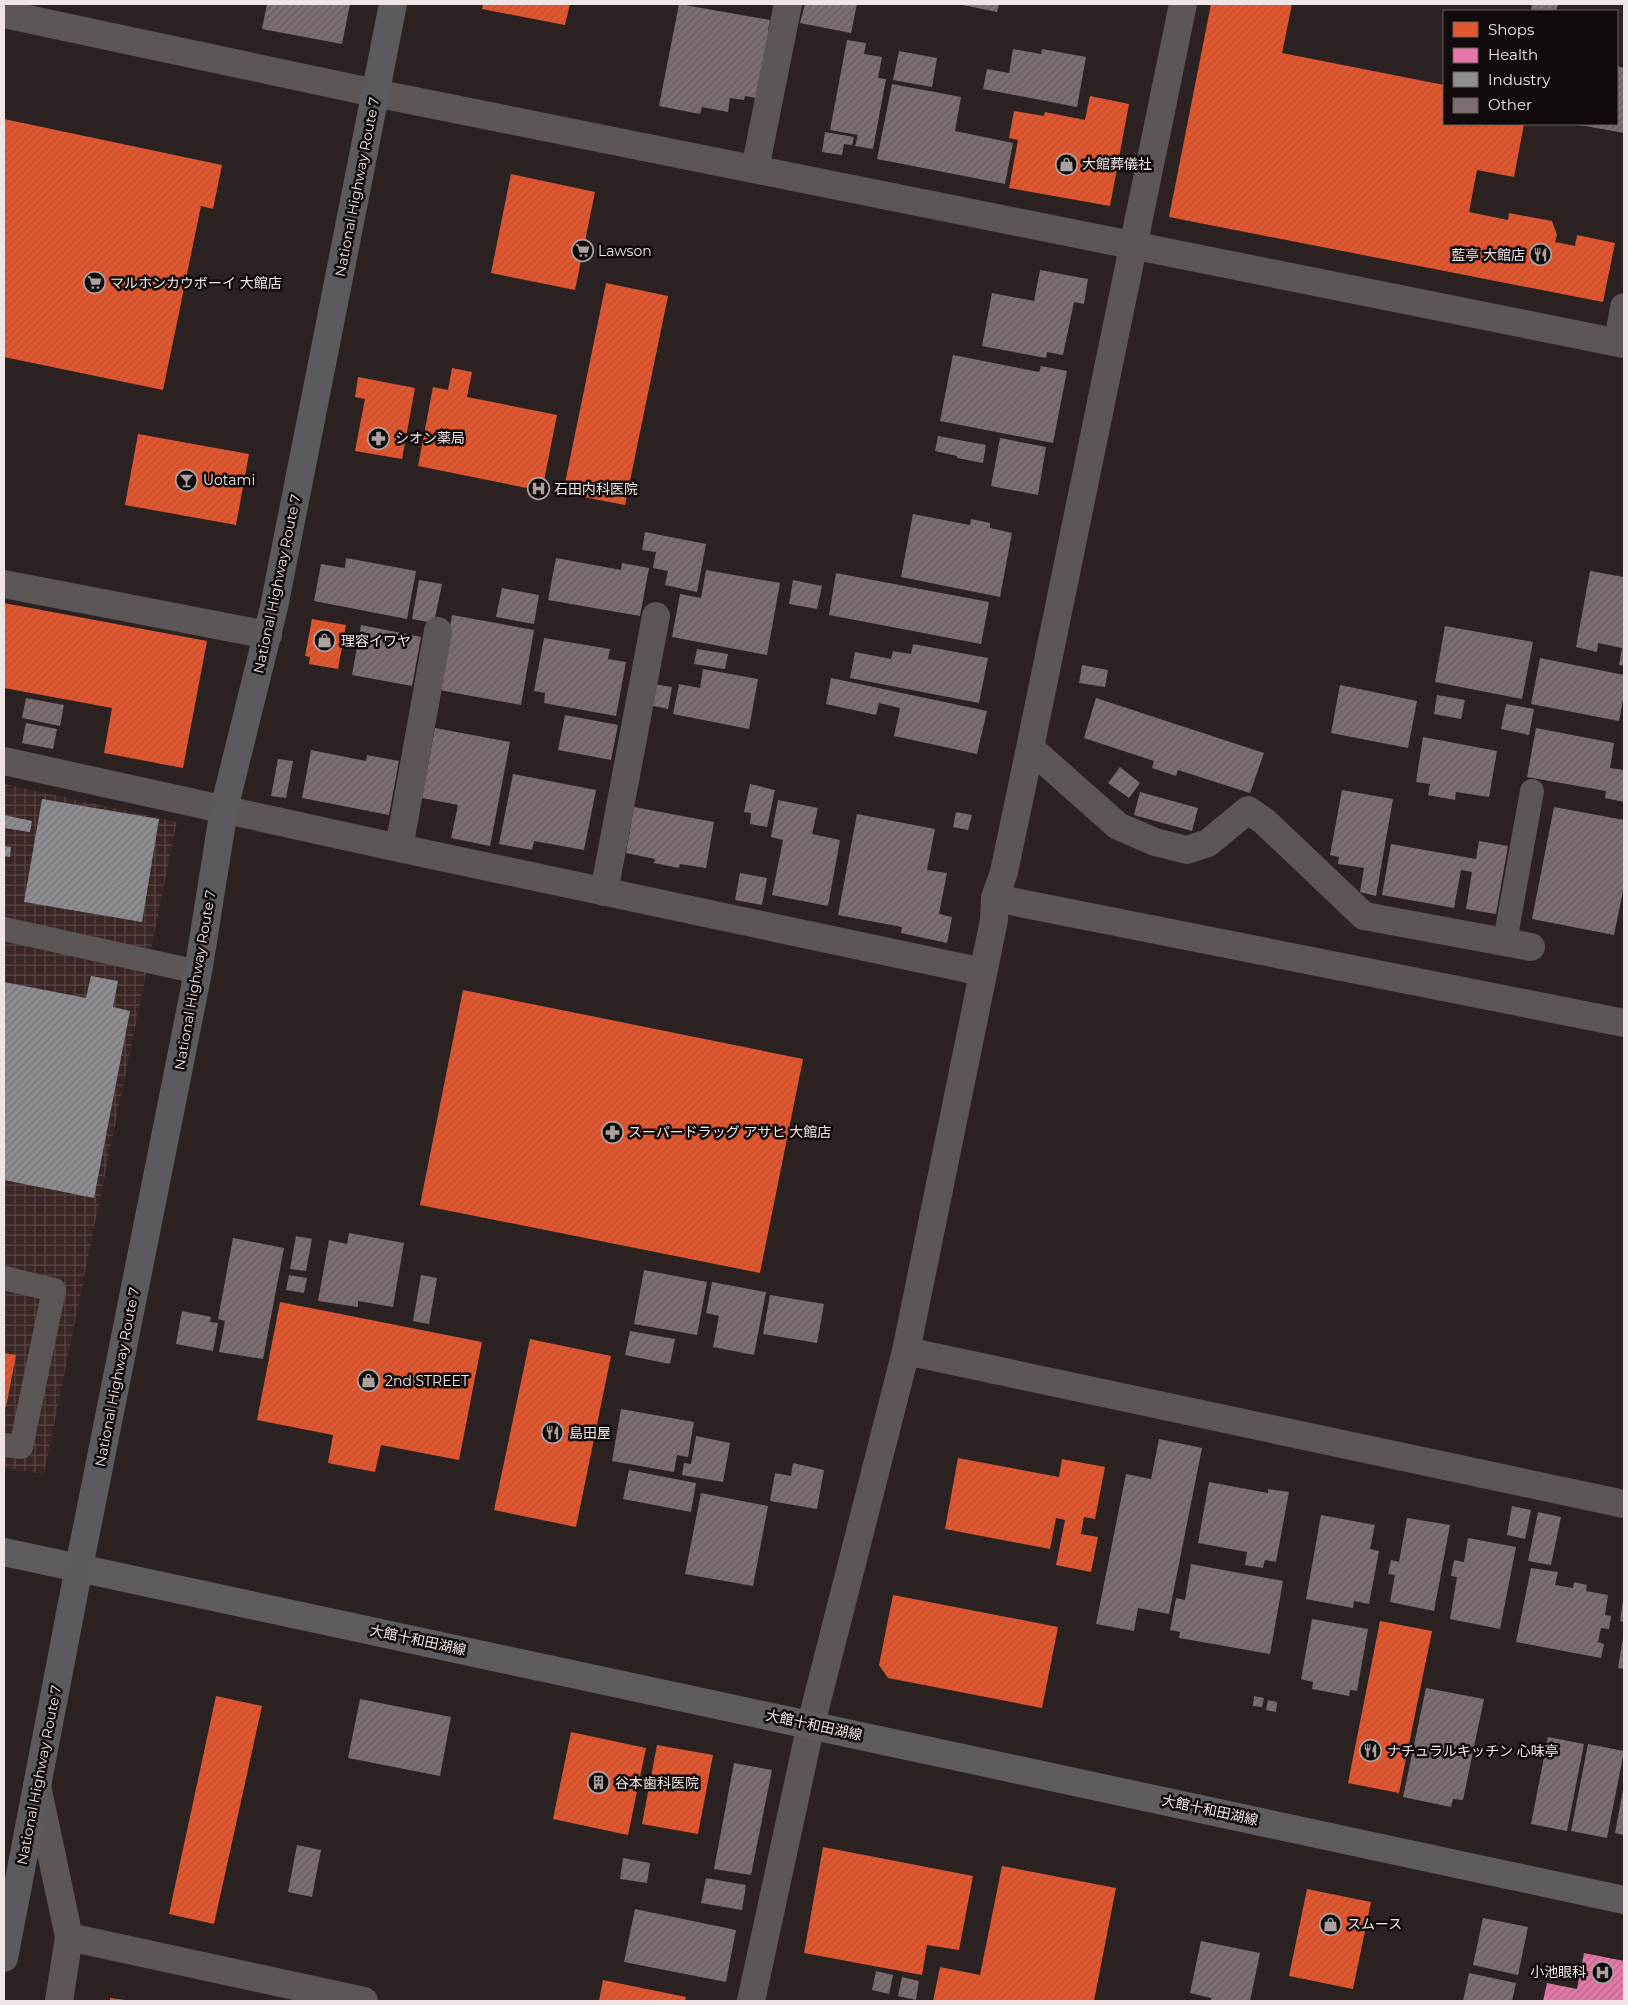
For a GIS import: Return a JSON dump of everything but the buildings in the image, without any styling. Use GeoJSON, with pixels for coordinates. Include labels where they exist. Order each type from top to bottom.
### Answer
{"type":"FeatureCollection","features":[{"type":"Feature","properties":{"kind":"highway","name":"National Highway Route 7"},"geometry":{"type":"LineString","coordinates":[[4,1958],[79,1567],[198,972],[224,809],[268,635],[393,4]]}},
{"type":"Feature","properties":{"kind":"main road","name":"大館十和田湖線"},"geometry":{"type":"LineString","coordinates":[[4,1552],[1624,1900]]}},
{"type":"Feature","properties":{"kind":"street"},"geometry":{"type":"LineString","coordinates":[[755,169],[788,4]]}},
{"type":"Feature","properties":{"kind":"street"},"geometry":{"type":"LineString","coordinates":[[751,2001],[811,1724],[906,1351],[994,920],[995,898],[1004,872],[1183,4]]}},
{"type":"Feature","properties":{"kind":"street"},"geometry":{"type":"LineString","coordinates":[[4,14],[375,92],[1621,343],[1624,307]]}},
{"type":"Feature","properties":{"kind":"street"},"geometry":{"type":"LineString","coordinates":[[4,584],[268,635]]}},
{"type":"Feature","properties":{"kind":"street"},"geometry":{"type":"LineString","coordinates":[[604,892],[656,616]]}},
{"type":"Feature","properties":{"kind":"street"},"geometry":{"type":"LineString","coordinates":[[399,848],[438,631]]}},
{"type":"Feature","properties":{"kind":"street"},"geometry":{"type":"LineString","coordinates":[[1030,748],[1118,826],[1155,842],[1187,850],[1208,843],[1248,810],[1264,821],[1364,916],[1531,947]]}},
{"type":"Feature","properties":{"kind":"street"},"geometry":{"type":"LineString","coordinates":[[4,761],[399,848],[983,972]]}},
{"type":"Feature","properties":{"kind":"street"},"geometry":{"type":"LineString","coordinates":[[995,898],[1624,1023]]}},
{"type":"Feature","properties":{"kind":"street"},"geometry":{"type":"LineString","coordinates":[[906,1351],[1502,1480],[1624,1504]]}},
{"type":"Feature","properties":{"kind":"street"},"geometry":{"type":"LineString","coordinates":[[37,1786],[68,1937],[59,2001]]}},
{"type":"Feature","properties":{"kind":"street"},"geometry":{"type":"LineString","coordinates":[[68,1937],[364,2001]]}},
{"type":"Feature","properties":{"kind":"lane"},"geometry":{"type":"LineString","coordinates":[[1505,942],[1532,791]]}},
{"type":"Feature","properties":{"kind":"lane"},"geometry":{"type":"LineString","coordinates":[[4,930],[198,972]]}},
{"type":"Feature","properties":{"kind":"lane"},"geometry":{"type":"LineString","coordinates":[[4,1278],[54,1290],[21,1447],[4,1445]]}},
{"type":"Feature","properties":{"kind":"shaded area"},"geometry":{"type":"Polygon","coordinates":[[[4,784],[177,822],[44,1474],[4,1468],[4,784]]]}},
{"type":"Feature","properties":{"kind":"place","name":"大館葬儀社"},"geometry":{"type":"Point","coordinates":[1066,164]}},
{"type":"Feature","properties":{"kind":"place","name":"Lawson"},"geometry":{"type":"Point","coordinates":[582,251]}},
{"type":"Feature","properties":{"kind":"place","name":"藍亭 大館店"},"geometry":{"type":"Point","coordinates":[1541,255]}},
{"type":"Feature","properties":{"kind":"place","name":"マルホンカウボーイ 大館店"},"geometry":{"type":"Point","coordinates":[94,283]}},
{"type":"Feature","properties":{"kind":"place","name":"シオン薬局"},"geometry":{"type":"Point","coordinates":[379,438]}},
{"type":"Feature","properties":{"kind":"place","name":"Uotami"},"geometry":{"type":"Point","coordinates":[187,480]}},
{"type":"Feature","properties":{"kind":"place","name":"石田内科医院"},"geometry":{"type":"Point","coordinates":[538,489]}},
{"type":"Feature","properties":{"kind":"place","name":"理容イワヤ"},"geometry":{"type":"Point","coordinates":[325,641]}},
{"type":"Feature","properties":{"kind":"place","name":"スーパードラッグ アサヒ 大館店"},"geometry":{"type":"Point","coordinates":[612,1132]}},
{"type":"Feature","properties":{"kind":"place","name":"2nd STREET"},"geometry":{"type":"Point","coordinates":[369,1381]}},
{"type":"Feature","properties":{"kind":"place","name":"島田屋"},"geometry":{"type":"Point","coordinates":[553,1433]}},
{"type":"Feature","properties":{"kind":"place","name":"ナチュラルキッチン 心味亭"},"geometry":{"type":"Point","coordinates":[1371,1751]}},
{"type":"Feature","properties":{"kind":"place","name":"谷本歯科医院"},"geometry":{"type":"Point","coordinates":[599,1783]}},
{"type":"Feature","properties":{"kind":"place","name":"スムース"},"geometry":{"type":"Point","coordinates":[1331,1924]}},
{"type":"Feature","properties":{"kind":"place","name":"小池眼科"},"geometry":{"type":"Point","coordinates":[1602,1972]}}]}
